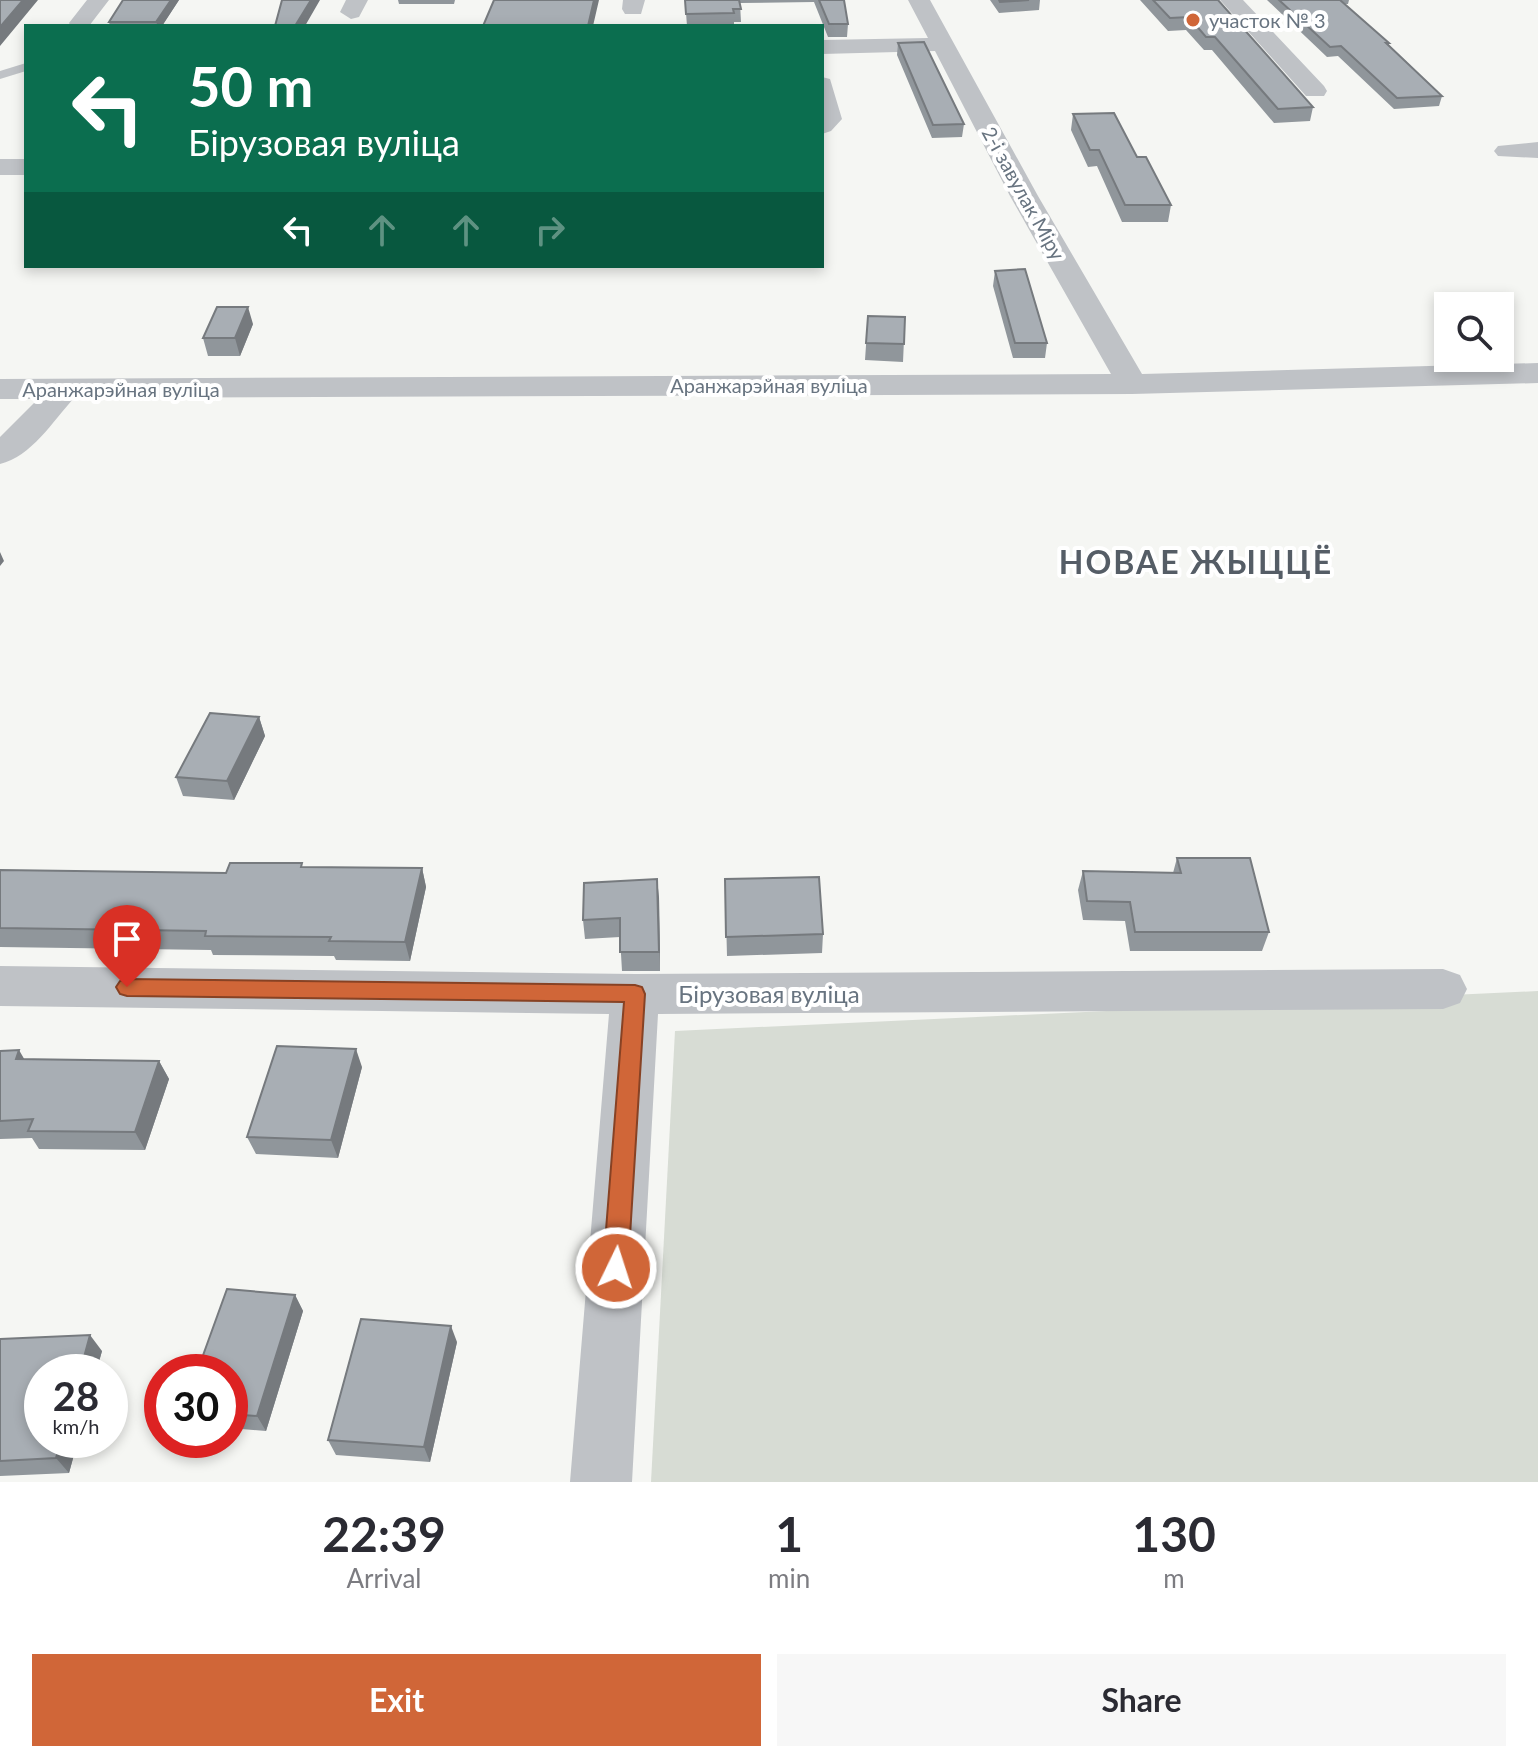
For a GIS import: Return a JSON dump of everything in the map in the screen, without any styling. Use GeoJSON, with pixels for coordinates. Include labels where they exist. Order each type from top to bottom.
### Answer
{"type":"FeatureCollection","features":[{"type":"Feature","properties":{"kind":"street"},"geometry":{"type":"LineString","coordinates":[[80,23],[98,0]]}},
{"type":"Feature","properties":{"kind":"street","name":"2-і завулак Міру"},"geometry":{"type":"LineString","coordinates":[[919,0],[1024,196],[1132,384]]}},
{"type":"Feature","properties":{"kind":"street"},"geometry":{"type":"LineString","coordinates":[[1231,0],[1315,91]]}},
{"type":"Feature","properties":{"kind":"street"},"geometry":{"type":"LineString","coordinates":[[824,47],[943,44]]}},
{"type":"Feature","properties":{"kind":"street"},"geometry":{"type":"LineString","coordinates":[[824,93],[830,119],[824,124]]}},
{"type":"Feature","properties":{"kind":"street"},"geometry":{"type":"LineString","coordinates":[[1507,151],[1538,150]]}},
{"type":"Feature","properties":{"kind":"street"},"geometry":{"type":"LineString","coordinates":[[0,167],[24,167]]}},
{"type":"Feature","properties":{"kind":"street","name":"Аранжарэйная вуліца"},"geometry":{"type":"LineString","coordinates":[[0,389],[1132,384],[1538,373]]}},
{"type":"Feature","properties":{"kind":"street"},"geometry":{"type":"LineString","coordinates":[[0,454],[18,440],[65,389]]}},
{"type":"Feature","properties":{"kind":"street","name":"Бірузовая вуліца"},"geometry":{"type":"LineString","coordinates":[[0,986],[635,994],[1443,989]]}},
{"type":"Feature","properties":{"kind":"street"},"geometry":{"type":"LineString","coordinates":[[601,1482],[635,994]]}},
{"type":"Feature","properties":{"kind":"lane"},"geometry":{"type":"LineString","coordinates":[[0,75],[24,68]]}},
{"type":"Feature","properties":{"kind":"shaded area"},"geometry":{"type":"Polygon","coordinates":[[[1538,991],[1538,1482],[651,1482],[675,1031],[1538,991]]]}},
{"type":"Feature","properties":{"kind":"building"},"geometry":{"type":"Polygon","coordinates":[[[0,0],[23,0],[0,27],[0,0]]]}},
{"type":"Feature","properties":{"kind":"building"},"geometry":{"type":"Polygon","coordinates":[[[123,0],[171,0],[156,22],[109,22],[123,0]]]}},
{"type":"Feature","properties":{"kind":"building"},"geometry":{"type":"Polygon","coordinates":[[[282,0],[311,0],[296,24],[276,24],[282,0]]]}},
{"type":"Feature","properties":{"kind":"building"},"geometry":{"type":"Polygon","coordinates":[[[494,0],[594,0],[588,24],[484,24],[494,0]]]}},
{"type":"Feature","properties":{"kind":"building"},"geometry":{"type":"Polygon","coordinates":[[[685,0],[739,0],[741,9],[733,9],[734,13],[686,14],[685,0]]]}},
{"type":"Feature","properties":{"kind":"building"},"geometry":{"type":"Polygon","coordinates":[[[819,0],[844,0],[848,24],[829,24],[819,0]]]}},
{"type":"Feature","properties":{"kind":"building"},"geometry":{"type":"Polygon","coordinates":[[[1153,0],[1218,0],[1313,107],[1278,109],[1215,37],[1206,37],[1189,17],[1170,18],[1153,0]]]}},
{"type":"Feature","properties":{"kind":"building"},"geometry":{"type":"Polygon","coordinates":[[[1279,0],[1340,0],[1442,96],[1397,98],[1341,46],[1330,47],[1279,0]]]}},
{"type":"Feature","properties":{"kind":"building"},"geometry":{"type":"Polygon","coordinates":[[[924,42],[964,124],[933,125],[898,43],[924,42]]]}},
{"type":"Feature","properties":{"kind":"building"},"geometry":{"type":"Polygon","coordinates":[[[1114,113],[1137,157],[1146,157],[1171,205],[1125,205],[1099,150],[1090,150],[1073,114],[1114,113]]]}},
{"type":"Feature","properties":{"kind":"building"},"geometry":{"type":"Polygon","coordinates":[[[1025,269],[1047,343],[1015,343],[995,271],[1025,269]]]}},
{"type":"Feature","properties":{"kind":"building"},"geometry":{"type":"Polygon","coordinates":[[[217,307],[248,307],[235,338],[203,338],[217,307]]]}},
{"type":"Feature","properties":{"kind":"building"},"geometry":{"type":"Polygon","coordinates":[[[868,316],[905,317],[904,344],[866,343],[868,316]]]}},
{"type":"Feature","properties":{"kind":"building"},"geometry":{"type":"Polygon","coordinates":[[[210,713],[259,717],[227,781],[176,777],[210,713]]]}},
{"type":"Feature","properties":{"kind":"building"},"geometry":{"type":"Polygon","coordinates":[[[1177,858],[1250,858],[1269,932],[1135,932],[1130,902],[1087,901],[1083,871],[1181,873],[1177,858]]]}},
{"type":"Feature","properties":{"kind":"building"},"geometry":{"type":"Polygon","coordinates":[[[230,863],[422,868],[405,942],[329,941],[331,937],[205,936],[206,931],[0,928],[0,870],[226,873],[230,863]]]}},
{"type":"Feature","properties":{"kind":"building"},"geometry":{"type":"Polygon","coordinates":[[[819,877],[823,934],[726,937],[725,879],[819,877]]]}},
{"type":"Feature","properties":{"kind":"building"},"geometry":{"type":"Polygon","coordinates":[[[657,879],[659,952],[620,952],[620,918],[583,920],[584,883],[657,879]]]}},
{"type":"Feature","properties":{"kind":"building"},"geometry":{"type":"Polygon","coordinates":[[[277,1046],[356,1049],[331,1140],[247,1137],[277,1046]]]}},
{"type":"Feature","properties":{"kind":"building"},"geometry":{"type":"Polygon","coordinates":[[[19,1050],[16,1059],[159,1061],[135,1132],[28,1131],[33,1119],[0,1121],[0,1051],[19,1050]]]}},
{"type":"Feature","properties":{"kind":"building"},"geometry":{"type":"Polygon","coordinates":[[[227,1289],[295,1295],[257,1416],[248,1415],[248,1354],[204,1354],[227,1289]]]}},
{"type":"Feature","properties":{"kind":"building"},"geometry":{"type":"Polygon","coordinates":[[[361,1319],[451,1326],[424,1447],[328,1440],[361,1319]]]}},
{"type":"Feature","properties":{"kind":"building"},"geometry":{"type":"Polygon","coordinates":[[[90,1335],[85,1354],[24,1354],[24,1458],[56,1458],[0,1461],[0,1339],[90,1335]]]}},
{"type":"Feature","properties":{"kind":"place","name":"участок № 3"},"geometry":{"type":"Point","coordinates":[1193,20]}},
{"type":"Feature","properties":{"kind":"district","name":"НОВАЕ ЖЫЦЦЁ"},"geometry":{"type":"Point","coordinates":[1196,561]}},
{"type":"Feature","properties":{"kind":"route"},"geometry":{"type":"LineString","coordinates":[[127,987],[635,994],[616,1268]]}}]}
